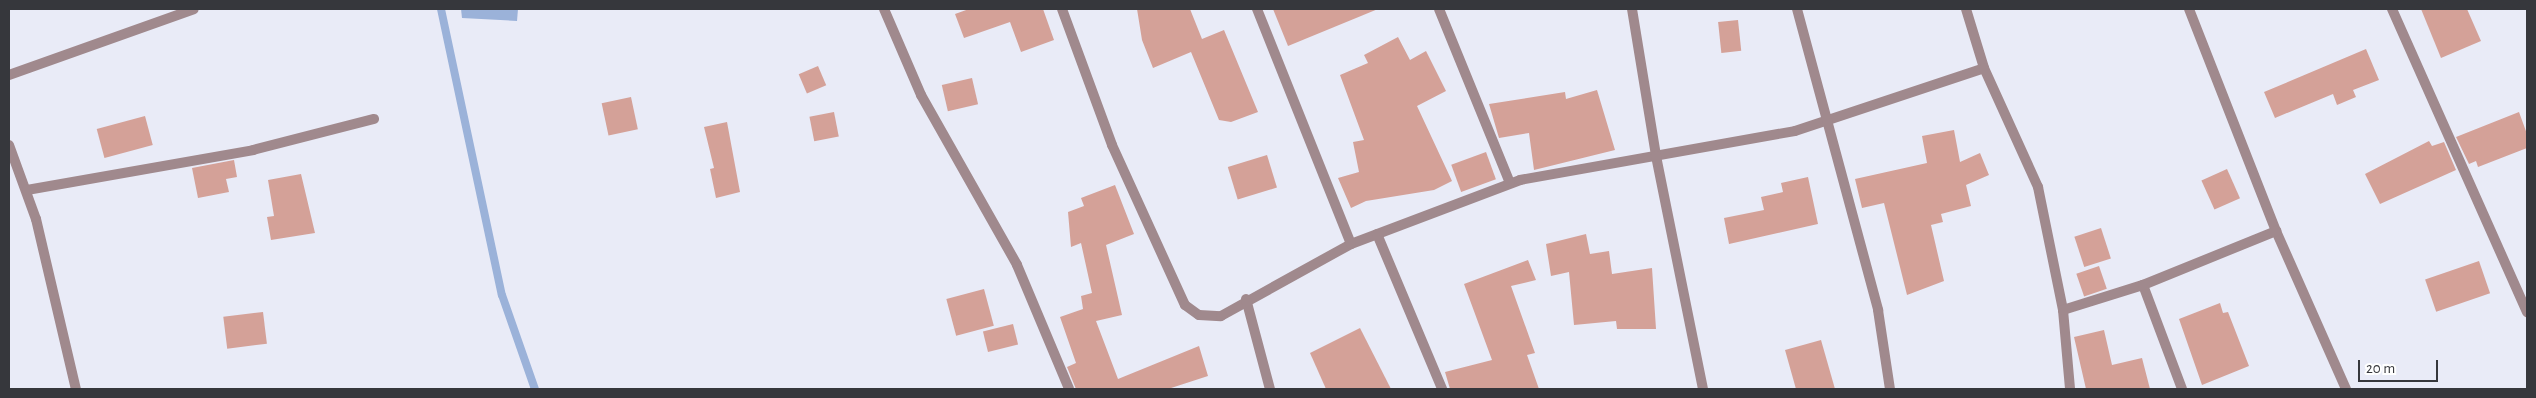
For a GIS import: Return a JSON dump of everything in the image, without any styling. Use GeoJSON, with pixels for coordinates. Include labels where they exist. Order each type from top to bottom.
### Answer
{"type":"FeatureCollection","features":[{"type":"Feature","properties":{"kind":"street"},"geometry":{"type":"LineString","coordinates":[[9,75],[194,9]]}},
{"type":"Feature","properties":{"kind":"street"},"geometry":{"type":"LineString","coordinates":[[884,9],[921,95],[1017,265],[1069,389]]}},
{"type":"Feature","properties":{"kind":"street"},"geometry":{"type":"LineString","coordinates":[[1062,9],[1112,145],[1185,305],[1199,315],[1221,316],[1246,300],[1352,244],[1510,184],[1827,122],[1984,68]]}},
{"type":"Feature","properties":{"kind":"street"},"geometry":{"type":"LineString","coordinates":[[1256,9],[1352,244]]}},
{"type":"Feature","properties":{"kind":"street"},"geometry":{"type":"LineString","coordinates":[[1439,9],[1510,184]]}},
{"type":"Feature","properties":{"kind":"street"},"geometry":{"type":"LineString","coordinates":[[1632,9],[1656,156],[1703,389]]}},
{"type":"Feature","properties":{"kind":"street"},"geometry":{"type":"LineString","coordinates":[[1797,9],[1878,310],[1890,389]]}},
{"type":"Feature","properties":{"kind":"street"},"geometry":{"type":"LineString","coordinates":[[1966,9],[1984,68],[2038,187],[2064,310],[2070,389]]}},
{"type":"Feature","properties":{"kind":"street"},"geometry":{"type":"LineString","coordinates":[[2189,9],[2276,231],[2346,389]]}},
{"type":"Feature","properties":{"kind":"street"},"geometry":{"type":"LineString","coordinates":[[2392,9],[2527,312]]}},
{"type":"Feature","properties":{"kind":"street"},"geometry":{"type":"LineString","coordinates":[[27,190],[253,150],[374,119]]}},
{"type":"Feature","properties":{"kind":"street"},"geometry":{"type":"LineString","coordinates":[[9,144],[27,190],[76,389]]}},
{"type":"Feature","properties":{"kind":"street"},"geometry":{"type":"LineString","coordinates":[[2064,310],[2144,285],[2276,231]]}},
{"type":"Feature","properties":{"kind":"street"},"geometry":{"type":"LineString","coordinates":[[1377,234],[1442,389]]}},
{"type":"Feature","properties":{"kind":"street"},"geometry":{"type":"LineString","coordinates":[[2144,285],[2182,389]]}},
{"type":"Feature","properties":{"kind":"street"},"geometry":{"type":"LineString","coordinates":[[1246,300],[1270,389]]}},
{"type":"Feature","properties":{"kind":"water"},"geometry":{"type":"Polygon","coordinates":[[[461,9],[518,9],[517,21],[462,18],[461,9]]]}},
{"type":"Feature","properties":{"kind":"building"},"geometry":{"type":"Polygon","coordinates":[[[969,9],[1043,9],[1054,40],[1021,52],[1010,22],[964,38],[955,14],[969,9]]]}},
{"type":"Feature","properties":{"kind":"building"},"geometry":{"type":"Polygon","coordinates":[[[1137,9],[1190,9],[1202,39],[1224,30],[1258,112],[1231,122],[1219,120],[1191,52],[1153,68],[1142,40],[1137,9]]]}},
{"type":"Feature","properties":{"kind":"building"},"geometry":{"type":"Polygon","coordinates":[[[1273,9],[1378,9],[1288,46],[1273,9]]]}},
{"type":"Feature","properties":{"kind":"building"},"geometry":{"type":"Polygon","coordinates":[[[2421,9],[2467,9],[2481,41],[2441,58],[2421,9]]]}},
{"type":"Feature","properties":{"kind":"building"},"geometry":{"type":"Polygon","coordinates":[[[1738,20],[1741,51],[1721,53],[1718,22],[1738,20]]]}},
{"type":"Feature","properties":{"kind":"building"},"geometry":{"type":"Polygon","coordinates":[[[1398,37],[1410,60],[1426,51],[1446,91],[1417,106],[1452,181],[1434,190],[1366,201],[1351,208],[1338,178],[1359,172],[1353,142],[1364,140],[1340,75],[1368,63],[1364,55],[1398,37]]]}},
{"type":"Feature","properties":{"kind":"building"},"geometry":{"type":"Polygon","coordinates":[[[2366,49],[2379,80],[2353,90],[2356,97],[2337,105],[2333,94],[2275,118],[2264,92],[2366,49]]]}},
{"type":"Feature","properties":{"kind":"building"},"geometry":{"type":"Polygon","coordinates":[[[818,66],[826,85],[807,94],[799,74],[818,66]]]}},
{"type":"Feature","properties":{"kind":"building"},"geometry":{"type":"Polygon","coordinates":[[[972,78],[978,104],[948,111],[942,85],[972,78]]]}},
{"type":"Feature","properties":{"kind":"building"},"geometry":{"type":"Polygon","coordinates":[[[1597,90],[1615,150],[1534,170],[1529,133],[1499,138],[1489,104],[1565,92],[1566,99],[1597,90]]]}},
{"type":"Feature","properties":{"kind":"building"},"geometry":{"type":"Polygon","coordinates":[[[631,97],[638,129],[609,136],[602,103],[631,97]]]}},
{"type":"Feature","properties":{"kind":"building"},"geometry":{"type":"Polygon","coordinates":[[[834,112],[839,137],[814,141],[809,117],[834,112]]]}},
{"type":"Feature","properties":{"kind":"building"},"geometry":{"type":"Polygon","coordinates":[[[2519,112],[2527,134],[2527,148],[2478,167],[2476,161],[2469,164],[2456,137],[2519,112]]]}},
{"type":"Feature","properties":{"kind":"building"},"geometry":{"type":"Polygon","coordinates":[[[145,116],[153,145],[104,158],[97,129],[145,116]]]}},
{"type":"Feature","properties":{"kind":"building"},"geometry":{"type":"Polygon","coordinates":[[[727,122],[740,192],[716,198],[710,169],[714,168],[704,127],[727,122]]]}},
{"type":"Feature","properties":{"kind":"building"},"geometry":{"type":"Polygon","coordinates":[[[1954,130],[1960,162],[1980,153],[1989,175],[1966,185],[1971,206],[1941,214],[1943,222],[1931,225],[1944,281],[1907,295],[1884,203],[1862,208],[1855,179],[1927,163],[1922,136],[1954,130]]]}},
{"type":"Feature","properties":{"kind":"building"},"geometry":{"type":"Polygon","coordinates":[[[2429,141],[2432,146],[2444,142],[2456,170],[2380,204],[2365,174],[2429,141]]]}},
{"type":"Feature","properties":{"kind":"building"},"geometry":{"type":"Polygon","coordinates":[[[1486,152],[1496,179],[1461,192],[1451,165],[1486,152]]]}},
{"type":"Feature","properties":{"kind":"building"},"geometry":{"type":"Polygon","coordinates":[[[1267,155],[1277,188],[1238,200],[1228,167],[1267,155]]]}},
{"type":"Feature","properties":{"kind":"building"},"geometry":{"type":"Polygon","coordinates":[[[234,160],[237,177],[226,179],[229,192],[198,198],[192,168],[234,160]]]}},
{"type":"Feature","properties":{"kind":"building"},"geometry":{"type":"Polygon","coordinates":[[[2227,169],[2240,198],[2214,210],[2201,180],[2227,169]]]}},
{"type":"Feature","properties":{"kind":"building"},"geometry":{"type":"Polygon","coordinates":[[[301,174],[315,233],[271,240],[267,217],[274,216],[268,180],[301,174]]]}},
{"type":"Feature","properties":{"kind":"building"},"geometry":{"type":"Polygon","coordinates":[[[1808,177],[1818,224],[1729,244],[1724,218],[1764,210],[1761,197],[1783,192],[1781,183],[1808,177]]]}},
{"type":"Feature","properties":{"kind":"building"},"geometry":{"type":"Polygon","coordinates":[[[1115,185],[1134,234],[1106,245],[1122,315],[1096,321],[1118,379],[1199,346],[1208,376],[1168,389],[1076,389],[1067,367],[1076,363],[1060,317],[1083,309],[1081,296],[1092,293],[1081,243],[1071,247],[1068,212],[1084,206],[1081,198],[1115,185]]]}},
{"type":"Feature","properties":{"kind":"building"},"geometry":{"type":"Polygon","coordinates":[[[2101,228],[2111,258],[2084,267],[2074,237],[2101,228]]]}},
{"type":"Feature","properties":{"kind":"building"},"geometry":{"type":"Polygon","coordinates":[[[1586,234],[1590,254],[1609,251],[1612,274],[1652,268],[1656,329],[1617,329],[1616,321],[1574,325],[1569,272],[1551,276],[1546,244],[1586,234]]]}},
{"type":"Feature","properties":{"kind":"building"},"geometry":{"type":"Polygon","coordinates":[[[1528,260],[1536,280],[1511,286],[1535,353],[1527,355],[1539,389],[1450,389],[1445,372],[1492,360],[1464,284],[1528,260]]]}},
{"type":"Feature","properties":{"kind":"building"},"geometry":{"type":"Polygon","coordinates":[[[2479,261],[2490,293],[2436,312],[2425,280],[2479,261]]]}},
{"type":"Feature","properties":{"kind":"building"},"geometry":{"type":"Polygon","coordinates":[[[2099,266],[2107,289],[2084,297],[2076,274],[2099,266]]]}},
{"type":"Feature","properties":{"kind":"building"},"geometry":{"type":"Polygon","coordinates":[[[984,289],[994,326],[956,336],[946,299],[984,289]]]}},
{"type":"Feature","properties":{"kind":"building"},"geometry":{"type":"Polygon","coordinates":[[[2220,303],[2223,313],[2228,312],[2249,366],[2202,385],[2179,319],[2220,303]]]}},
{"type":"Feature","properties":{"kind":"building"},"geometry":{"type":"Polygon","coordinates":[[[263,312],[267,344],[227,349],[223,317],[263,312]]]}},
{"type":"Feature","properties":{"kind":"building"},"geometry":{"type":"Polygon","coordinates":[[[1013,324],[1018,344],[988,352],[983,331],[1013,324]]]}},
{"type":"Feature","properties":{"kind":"building"},"geometry":{"type":"Polygon","coordinates":[[[1360,328],[1391,389],[1326,389],[1310,353],[1360,328]]]}},
{"type":"Feature","properties":{"kind":"building"},"geometry":{"type":"Polygon","coordinates":[[[2104,330],[2112,365],[2142,358],[2150,389],[2086,389],[2074,337],[2104,330]]]}},
{"type":"Feature","properties":{"kind":"building"},"geometry":{"type":"Polygon","coordinates":[[[1821,340],[1835,389],[1796,389],[1785,350],[1821,340]]]}},
{"type":"Feature","properties":{"kind":"waterway"},"geometry":{"type":"LineString","coordinates":[[441,9],[502,295],[535,389]]}}]}
